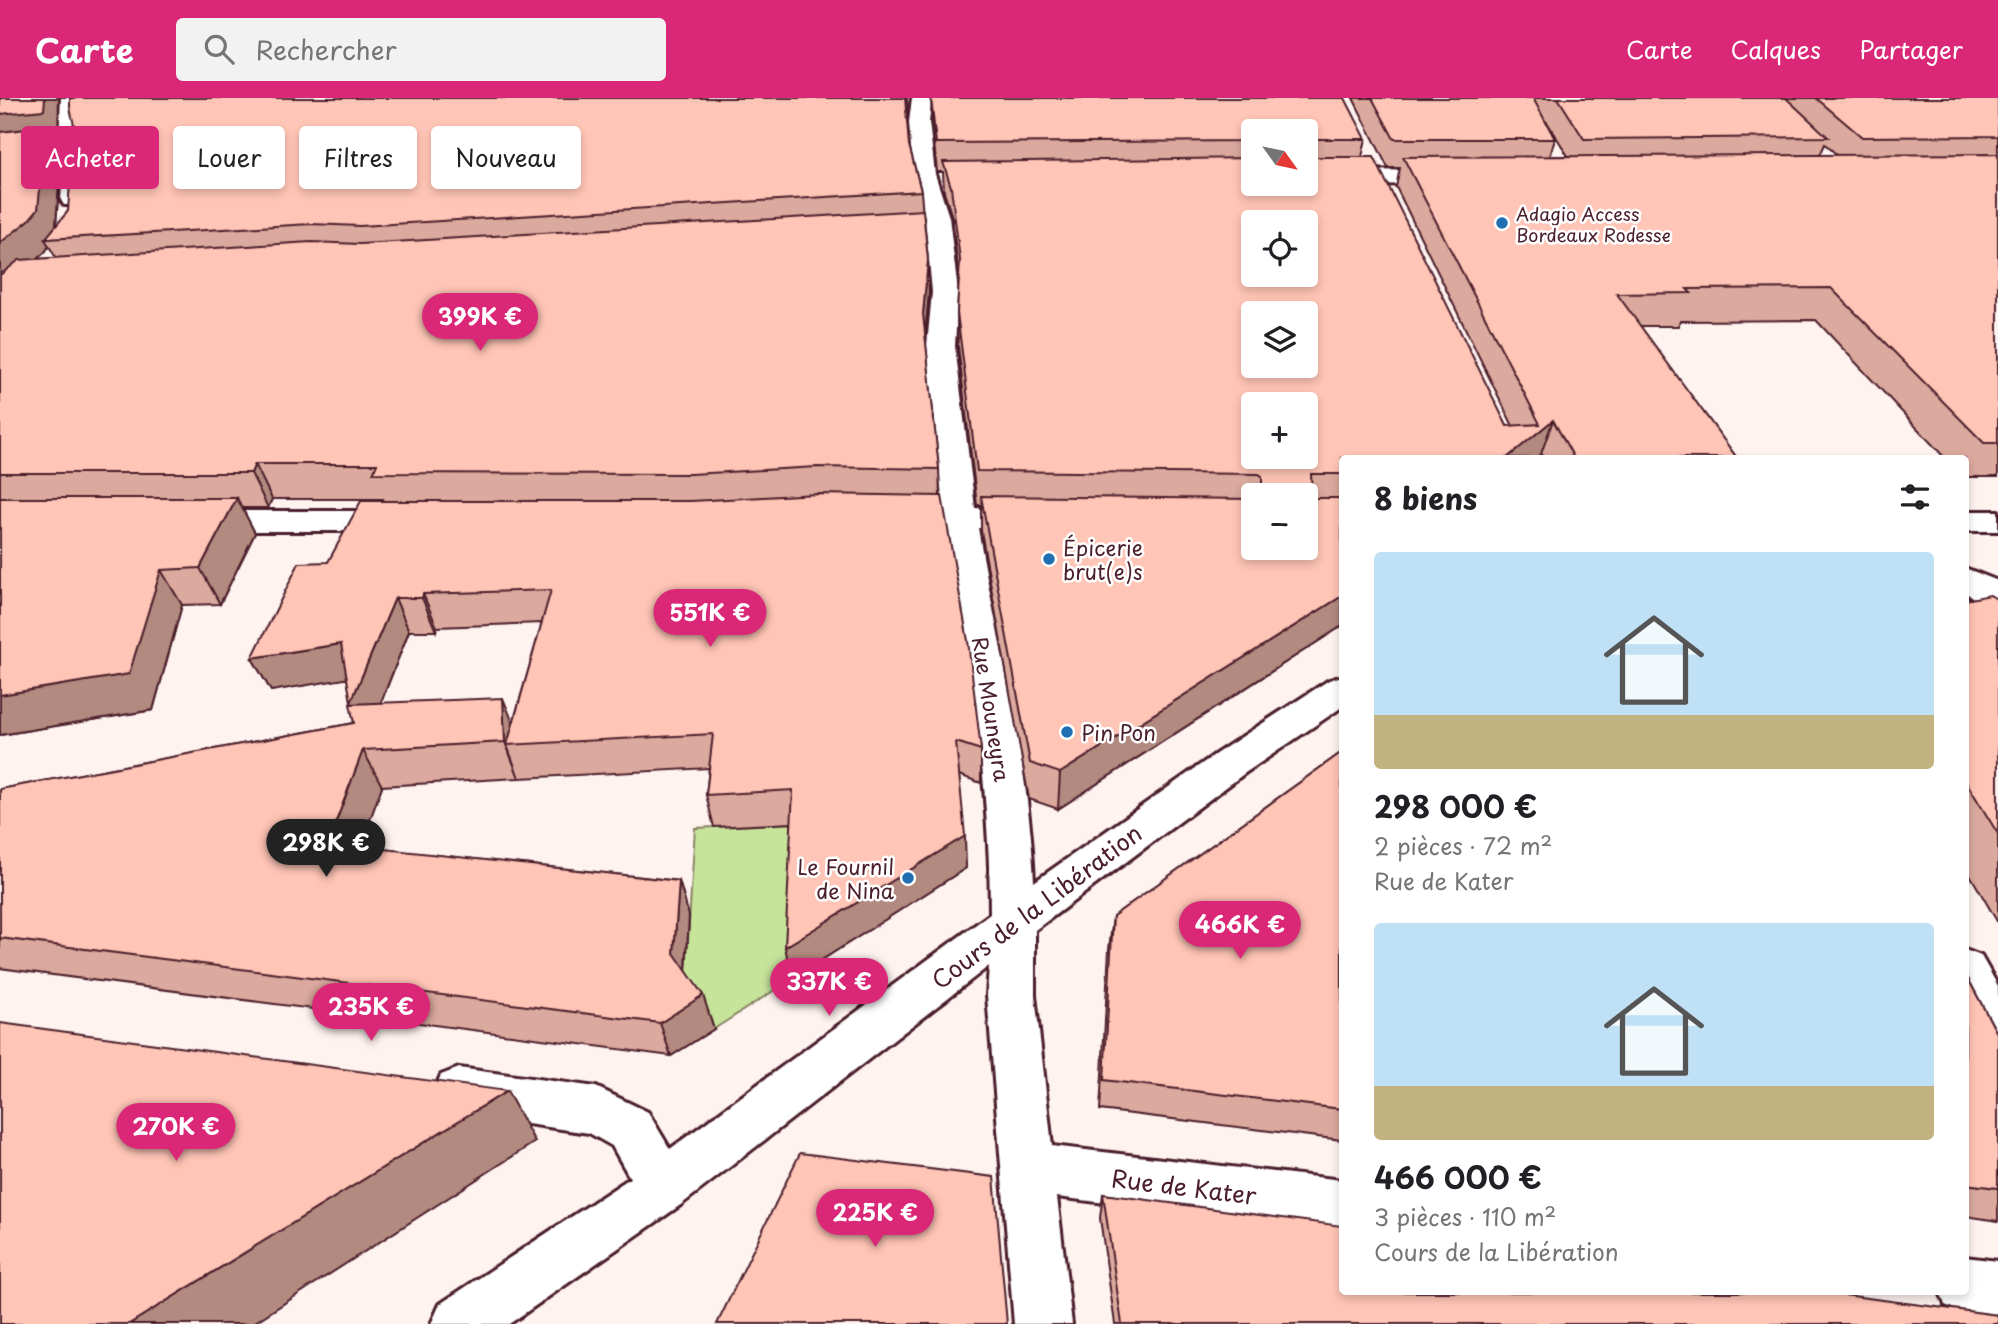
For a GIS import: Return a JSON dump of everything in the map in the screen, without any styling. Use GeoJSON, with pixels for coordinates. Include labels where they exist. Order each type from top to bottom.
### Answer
{"type":"FeatureCollection","features":[{"type":"Feature","properties":{"kind":"street"},"geometry":{"type":"LineString","coordinates":[[71,98],[72,126]]}},
{"type":"Feature","properties":{"kind":"street","name":"Rue Mouneyra"},"geometry":{"type":"LineString","coordinates":[[913,99],[938,181],[928,231],[945,292],[942,346],[959,516],[989,672],[1008,814],[1013,921],[1011,995],[1043,1324]]}},
{"type":"Feature","properties":{"kind":"street"},"geometry":{"type":"LineString","coordinates":[[1372,167],[1391,206]]}},
{"type":"Feature","properties":{"kind":"street"},"geometry":{"type":"LineString","coordinates":[[1318,176],[1372,167],[1474,177]]}},
{"type":"Feature","properties":{"kind":"street"},"geometry":{"type":"LineString","coordinates":[[71,216],[73,189]]}},
{"type":"Feature","properties":{"kind":"street"},"geometry":{"type":"LineString","coordinates":[[858,514],[1060,520]]}},
{"type":"Feature","properties":{"kind":"street"},"geometry":{"type":"LineString","coordinates":[[167,521],[433,521]]}},
{"type":"Feature","properties":{"kind":"street"},"geometry":{"type":"LineString","coordinates":[[1969,522],[1998,521]]}},
{"type":"Feature","properties":{"kind":"street"},"geometry":{"type":"LineString","coordinates":[[1969,581],[1983,587],[1998,600]]}},
{"type":"Feature","properties":{"kind":"street"},"geometry":{"type":"LineString","coordinates":[[1969,607],[1998,618]]}},
{"type":"Feature","properties":{"kind":"street","name":"Cours de la Libération"},"geometry":{"type":"LineString","coordinates":[[460,1324],[663,1186],[1013,921],[1231,763],[1339,690]]}},
{"type":"Feature","properties":{"kind":"street"},"geometry":{"type":"LineString","coordinates":[[1969,978],[1998,1032]]}},
{"type":"Feature","properties":{"kind":"street"},"geometry":{"type":"LineString","coordinates":[[420,1086],[596,1111],[630,1129],[663,1186]]}},
{"type":"Feature","properties":{"kind":"street","name":"Rue de Kater"},"geometry":{"type":"LineString","coordinates":[[1026,1168],[1339,1206]]}},
{"type":"Feature","properties":{"kind":"street"},"geometry":{"type":"LineString","coordinates":[[1969,1285],[1998,1289]]}},
{"type":"Feature","properties":{"kind":"green space"},"geometry":{"type":"Polygon","coordinates":[[[798,823],[792,979],[714,1029],[685,987],[695,828],[798,823]]]}},
{"type":"Feature","properties":{"kind":"building"},"geometry":{"type":"Polygon","coordinates":[[[0,98],[45,98],[44,110],[0,114],[0,98]]]}},
{"type":"Feature","properties":{"kind":"building"},"geometry":{"type":"Polygon","coordinates":[[[70,98],[905,98],[909,145],[921,191],[360,226],[311,224],[45,239],[68,211],[70,189],[159,189],[159,126],[74,126],[70,98]]]}},
{"type":"Feature","properties":{"kind":"building"},"geometry":{"type":"Polygon","coordinates":[[[931,98],[1345,98],[1366,139],[1318,139],[1318,119],[1241,119],[1241,141],[936,143],[931,98]]]}},
{"type":"Feature","properties":{"kind":"building"},"geometry":{"type":"Polygon","coordinates":[[[1372,98],[1535,98],[1555,139],[1394,139],[1372,98]]]}},
{"type":"Feature","properties":{"kind":"building"},"geometry":{"type":"Polygon","coordinates":[[[1558,98],[1786,98],[1828,137],[1584,139],[1558,98]]]}},
{"type":"Feature","properties":{"kind":"building"},"geometry":{"type":"Polygon","coordinates":[[[1816,98],[1998,98],[1998,136],[1862,137],[1816,98]]]}},
{"type":"Feature","properties":{"kind":"building"},"geometry":{"type":"Polygon","coordinates":[[[21,130],[21,189],[40,189],[38,209],[28,221],[0,243],[0,132],[21,130]]]}},
{"type":"Feature","properties":{"kind":"building"},"geometry":{"type":"Polygon","coordinates":[[[1998,154],[1998,443],[1984,443],[1831,288],[1687,289],[1691,293],[1617,294],[1735,455],[1572,455],[1553,420],[1511,455],[1339,455],[1339,474],[1311,474],[1311,483],[1262,483],[1262,476],[1259,474],[977,471],[957,313],[960,260],[951,187],[943,162],[1241,158],[1241,196],[1318,196],[1318,157],[1374,157],[1507,426],[1540,424],[1403,157],[1998,154]]]}},
{"type":"Feature","properties":{"kind":"building"},"geometry":{"type":"Polygon","coordinates":[[[923,210],[928,260],[923,314],[939,469],[817,467],[691,474],[373,473],[377,464],[255,464],[251,473],[0,473],[0,275],[19,260],[311,242],[360,244],[923,210]]]}},
{"type":"Feature","properties":{"kind":"building"},"geometry":{"type":"Polygon","coordinates":[[[817,494],[942,496],[968,641],[981,750],[956,742],[965,836],[785,947],[793,790],[706,795],[713,734],[507,745],[551,590],[423,594],[422,598],[395,598],[351,702],[341,644],[252,658],[299,563],[328,562],[361,501],[691,501],[817,494]]]}},
{"type":"Feature","properties":{"kind":"building"},"geometry":{"type":"Polygon","coordinates":[[[981,496],[1241,499],[1241,560],[1318,560],[1318,498],[1339,498],[1339,598],[1060,773],[1030,763],[981,496]]]}},
{"type":"Feature","properties":{"kind":"building"},"geometry":{"type":"Polygon","coordinates":[[[0,498],[237,498],[200,568],[161,570],[129,674],[0,695],[0,498]]]}},
{"type":"Feature","properties":{"kind":"building"},"geometry":{"type":"Polygon","coordinates":[[[1990,595],[1998,600],[1998,834],[1969,787],[1969,599],[1990,595]]]}},
{"type":"Feature","properties":{"kind":"building"},"geometry":{"type":"Polygon","coordinates":[[[503,698],[505,742],[363,750],[328,843],[679,881],[674,953],[703,995],[660,1023],[0,938],[0,789],[354,723],[350,704],[503,698]]]}},
{"type":"Feature","properties":{"kind":"building"},"geometry":{"type":"Polygon","coordinates":[[[1339,754],[1339,1109],[1104,1080],[1113,916],[1339,754]]]}},
{"type":"Feature","properties":{"kind":"building"},"geometry":{"type":"Polygon","coordinates":[[[1969,981],[1998,1035],[1998,1188],[1969,1184],[1969,981]]]}},
{"type":"Feature","properties":{"kind":"building"},"geometry":{"type":"Polygon","coordinates":[[[0,1023],[507,1091],[129,1324],[0,1324],[0,1023]]]}},
{"type":"Feature","properties":{"kind":"building"},"geometry":{"type":"Polygon","coordinates":[[[800,1153],[994,1177],[1007,1324],[717,1324],[800,1153]]]}},
{"type":"Feature","properties":{"kind":"building"},"geometry":{"type":"Polygon","coordinates":[[[1103,1194],[1339,1226],[1339,1295],[1844,1295],[1998,1315],[1998,1324],[1122,1324],[1103,1194]]]}},
{"type":"Feature","properties":{"kind":"place","name":"Adagio Access Bordeaux Rodesse"},"geometry":{"type":"Point","coordinates":[1502,223]}},
{"type":"Feature","properties":{"kind":"place","name":"Épicerie brut(e)s"},"geometry":{"type":"Point","coordinates":[1049,559]}},
{"type":"Feature","properties":{"kind":"place","name":"Pin Pon"},"geometry":{"type":"Point","coordinates":[1067,732]}},
{"type":"Feature","properties":{"kind":"place","name":"Le Fournil de Nina"},"geometry":{"type":"Point","coordinates":[908,878]}}]}
